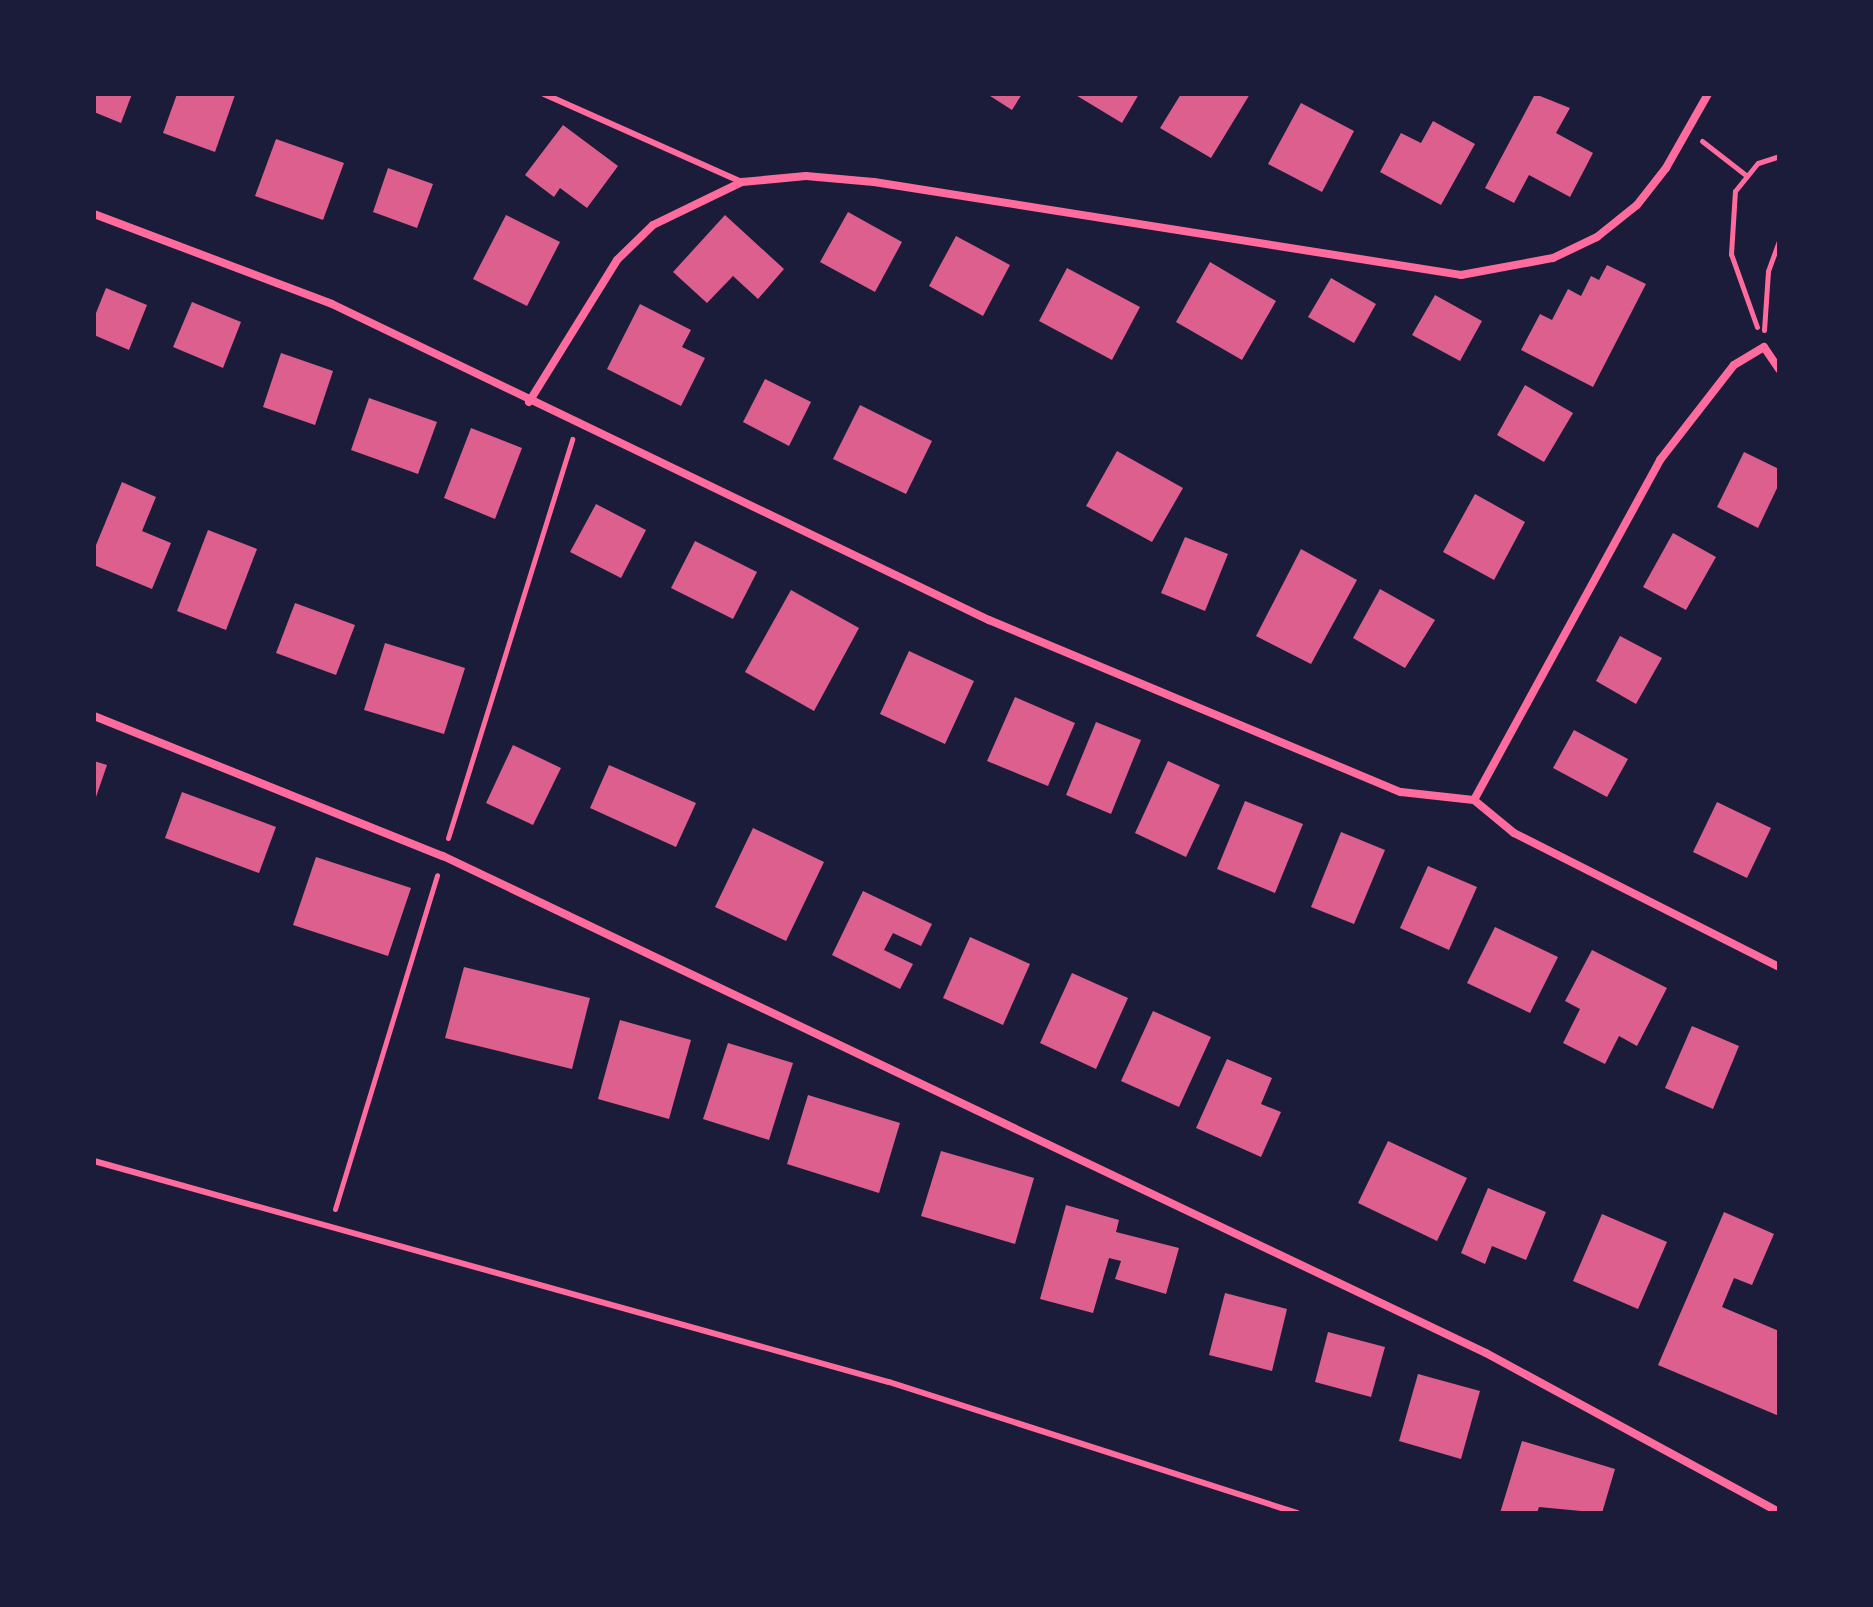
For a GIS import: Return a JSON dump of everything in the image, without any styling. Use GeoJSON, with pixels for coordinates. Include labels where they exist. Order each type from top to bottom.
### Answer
{"type":"FeatureCollection","features":[{"type":"Feature","properties":{"kind":"street"},"geometry":{"type":"LineString","coordinates":[[529,402],[617,260],[653,225],[742,182],[806,176],[874,182],[1461,275],[1553,258],[1597,237],[1637,205],[1688,131],[1708,94]]}},
{"type":"Feature","properties":{"kind":"street"},"geometry":{"type":"LineString","coordinates":[[94,214],[332,304],[529,402],[1018,632],[1401,792],[1434,800],[1474,800],[1514,833],[1779,967]]}},
{"type":"Feature","properties":{"kind":"street"},"geometry":{"type":"LineString","coordinates":[[1474,800],[1660,460],[1734,365],[1764,347],[1779,369]]}},
{"type":"Feature","properties":{"kind":"street"},"geometry":{"type":"LineString","coordinates":[[94,716],[443,856],[1486,1353],[1779,1512]]}},
{"type":"Feature","properties":{"kind":"lane"},"geometry":{"type":"LineString","coordinates":[[544,94],[742,182]]}},
{"type":"Feature","properties":{"kind":"lane"},"geometry":{"type":"LineString","coordinates":[[94,1161],[889,1382],[1298,1513]]}},
{"type":"Feature","properties":{"kind":"path"},"geometry":{"type":"LineString","coordinates":[[1688,131],[1747,176]]}},
{"type":"Feature","properties":{"kind":"path"},"geometry":{"type":"LineString","coordinates":[[1764,347],[1731,254],[1735,191],[1758,163],[1779,156]]}},
{"type":"Feature","properties":{"kind":"path"},"geometry":{"type":"LineString","coordinates":[[1764,347],[1763,306],[1779,240]]}},
{"type":"Feature","properties":{"kind":"path"},"geometry":{"type":"LineString","coordinates":[[330,1226],[576,424]]}},
{"type":"Feature","properties":{"kind":"building"},"geometry":{"type":"Polygon","coordinates":[[[94,94],[132,94],[121,123],[94,112],[94,94]]]}},
{"type":"Feature","properties":{"kind":"building"},"geometry":{"type":"Polygon","coordinates":[[[177,94],[235,95],[215,152],[163,133],[177,94]]]}},
{"type":"Feature","properties":{"kind":"building"},"geometry":{"type":"Polygon","coordinates":[[[987,94],[1022,94],[1012,110],[987,94]]]}},
{"type":"Feature","properties":{"kind":"building"},"geometry":{"type":"Polygon","coordinates":[[[1074,94],[1139,94],[1122,123],[1074,94]]]}},
{"type":"Feature","properties":{"kind":"building"},"geometry":{"type":"Polygon","coordinates":[[[1181,94],[1250,94],[1211,158],[1160,128],[1181,94]]]}},
{"type":"Feature","properties":{"kind":"building"},"geometry":{"type":"Polygon","coordinates":[[[1535,94],[1570,108],[1556,133],[1593,153],[1570,197],[1529,175],[1514,203],[1485,188],[1535,94]]]}},
{"type":"Feature","properties":{"kind":"building"},"geometry":{"type":"Polygon","coordinates":[[[1301,103],[1354,131],[1322,192],[1268,164],[1301,103]]]}},
{"type":"Feature","properties":{"kind":"building"},"geometry":{"type":"Polygon","coordinates":[[[1433,121],[1475,144],[1441,205],[1380,172],[1401,133],[1421,143],[1433,121]]]}},
{"type":"Feature","properties":{"kind":"building"},"geometry":{"type":"Polygon","coordinates":[[[563,125],[618,166],[587,208],[560,188],[554,197],[525,175],[563,125]]]}},
{"type":"Feature","properties":{"kind":"building"},"geometry":{"type":"Polygon","coordinates":[[[276,139],[344,163],[323,220],[255,196],[276,139]]]}},
{"type":"Feature","properties":{"kind":"building"},"geometry":{"type":"Polygon","coordinates":[[[388,168],[433,184],[417,228],[373,212],[388,168]]]}},
{"type":"Feature","properties":{"kind":"building"},"geometry":{"type":"Polygon","coordinates":[[[848,212],[902,242],[875,292],[820,262],[848,212]]]}},
{"type":"Feature","properties":{"kind":"building"},"geometry":{"type":"Polygon","coordinates":[[[506,215],[560,242],[527,306],[473,279],[506,215]]]}},
{"type":"Feature","properties":{"kind":"building"},"geometry":{"type":"Polygon","coordinates":[[[725,215],[784,269],[758,299],[733,276],[707,303],[673,272],[725,215]]]}},
{"type":"Feature","properties":{"kind":"building"},"geometry":{"type":"Polygon","coordinates":[[[956,236],[1010,265],[983,316],[929,286],[956,236]]]}},
{"type":"Feature","properties":{"kind":"building"},"geometry":{"type":"Polygon","coordinates":[[[1210,262],[1276,301],[1242,360],[1176,322],[1210,262]]]}},
{"type":"Feature","properties":{"kind":"building"},"geometry":{"type":"Polygon","coordinates":[[[1607,265],[1646,284],[1593,387],[1521,350],[1540,314],[1552,320],[1568,289],[1581,296],[1591,276],[1599,280],[1607,265]]]}},
{"type":"Feature","properties":{"kind":"building"},"geometry":{"type":"Polygon","coordinates":[[[1067,268],[1140,307],[1112,360],[1039,321],[1067,268]]]}},
{"type":"Feature","properties":{"kind":"building"},"geometry":{"type":"Polygon","coordinates":[[[1331,278],[1376,304],[1354,343],[1308,317],[1331,278]]]}},
{"type":"Feature","properties":{"kind":"building"},"geometry":{"type":"Polygon","coordinates":[[[106,288],[147,305],[129,350],[94,335],[94,318],[106,288]]]}},
{"type":"Feature","properties":{"kind":"building"},"geometry":{"type":"Polygon","coordinates":[[[1435,295],[1482,321],[1460,361],[1412,335],[1435,295]]]}},
{"type":"Feature","properties":{"kind":"building"},"geometry":{"type":"Polygon","coordinates":[[[192,302],[241,322],[223,368],[173,347],[192,302]]]}},
{"type":"Feature","properties":{"kind":"building"},"geometry":{"type":"Polygon","coordinates":[[[640,304],[691,330],[682,347],[705,358],[681,406],[607,369],[640,304]]]}},
{"type":"Feature","properties":{"kind":"building"},"geometry":{"type":"Polygon","coordinates":[[[281,353],[333,371],[315,425],[263,407],[281,353]]]}},
{"type":"Feature","properties":{"kind":"building"},"geometry":{"type":"Polygon","coordinates":[[[765,379],[811,402],[789,446],[743,422],[765,379]]]}},
{"type":"Feature","properties":{"kind":"building"},"geometry":{"type":"Polygon","coordinates":[[[1525,385],[1573,413],[1544,462],[1497,435],[1525,385]]]}},
{"type":"Feature","properties":{"kind":"building"},"geometry":{"type":"Polygon","coordinates":[[[369,398],[437,422],[418,474],[351,450],[369,398]]]}},
{"type":"Feature","properties":{"kind":"building"},"geometry":{"type":"Polygon","coordinates":[[[860,405],[932,441],[906,494],[833,459],[860,405]]]}},
{"type":"Feature","properties":{"kind":"building"},"geometry":{"type":"Polygon","coordinates":[[[471,428],[522,448],[495,519],[444,498],[471,428]]]}},
{"type":"Feature","properties":{"kind":"building"},"geometry":{"type":"Polygon","coordinates":[[[1117,451],[1183,488],[1152,542],[1086,506],[1117,451]]]}},
{"type":"Feature","properties":{"kind":"building"},"geometry":{"type":"Polygon","coordinates":[[[1744,452],[1779,469],[1779,484],[1758,528],[1717,507],[1744,452]]]}},
{"type":"Feature","properties":{"kind":"building"},"geometry":{"type":"Polygon","coordinates":[[[122,482],[156,497],[142,531],[171,543],[152,589],[94,565],[94,550],[122,482]]]}},
{"type":"Feature","properties":{"kind":"building"},"geometry":{"type":"Polygon","coordinates":[[[1475,494],[1525,522],[1494,580],[1443,552],[1475,494]]]}},
{"type":"Feature","properties":{"kind":"building"},"geometry":{"type":"Polygon","coordinates":[[[596,504],[646,530],[621,578],[570,552],[596,504]]]}},
{"type":"Feature","properties":{"kind":"building"},"geometry":{"type":"Polygon","coordinates":[[[208,530],[257,549],[226,630],[177,611],[208,530]]]}},
{"type":"Feature","properties":{"kind":"building"},"geometry":{"type":"Polygon","coordinates":[[[1673,533],[1716,557],[1686,610],[1643,587],[1673,533]]]}},
{"type":"Feature","properties":{"kind":"building"},"geometry":{"type":"Polygon","coordinates":[[[1185,537],[1228,554],[1205,611],[1161,593],[1185,537]]]}},
{"type":"Feature","properties":{"kind":"building"},"geometry":{"type":"Polygon","coordinates":[[[695,541],[757,572],[733,619],[671,588],[695,541]]]}},
{"type":"Feature","properties":{"kind":"building"},"geometry":{"type":"Polygon","coordinates":[[[1301,549],[1357,580],[1311,664],[1256,636],[1301,549]]]}},
{"type":"Feature","properties":{"kind":"building"},"geometry":{"type":"Polygon","coordinates":[[[1380,589],[1435,620],[1405,668],[1353,638],[1380,589]]]}},
{"type":"Feature","properties":{"kind":"building"},"geometry":{"type":"Polygon","coordinates":[[[791,590],[859,628],[814,711],[745,672],[791,590]]]}},
{"type":"Feature","properties":{"kind":"building"},"geometry":{"type":"Polygon","coordinates":[[[295,603],[355,625],[336,675],[276,653],[295,603]]]}},
{"type":"Feature","properties":{"kind":"building"},"geometry":{"type":"Polygon","coordinates":[[[1620,636],[1662,658],[1636,704],[1596,681],[1620,636]]]}},
{"type":"Feature","properties":{"kind":"building"},"geometry":{"type":"Polygon","coordinates":[[[385,643],[465,668],[444,734],[364,710],[385,643]]]}},
{"type":"Feature","properties":{"kind":"building"},"geometry":{"type":"Polygon","coordinates":[[[909,651],[974,681],[945,744],[880,714],[909,651]]]}},
{"type":"Feature","properties":{"kind":"building"},"geometry":{"type":"Polygon","coordinates":[[[1015,697],[1075,723],[1048,786],[987,761],[1015,697]]]}},
{"type":"Feature","properties":{"kind":"building"},"geometry":{"type":"Polygon","coordinates":[[[1096,722],[1141,740],[1111,814],[1066,795],[1096,722]]]}},
{"type":"Feature","properties":{"kind":"building"},"geometry":{"type":"Polygon","coordinates":[[[1574,730],[1628,759],[1607,797],[1553,768],[1574,730]]]}},
{"type":"Feature","properties":{"kind":"building"},"geometry":{"type":"Polygon","coordinates":[[[513,745],[561,768],[533,825],[486,803],[513,745]]]}},
{"type":"Feature","properties":{"kind":"building"},"geometry":{"type":"Polygon","coordinates":[[[94,761],[107,765],[95,800],[94,800],[94,761]]]}},
{"type":"Feature","properties":{"kind":"building"},"geometry":{"type":"Polygon","coordinates":[[[1168,761],[1220,785],[1186,857],[1135,833],[1168,761]]]}},
{"type":"Feature","properties":{"kind":"building"},"geometry":{"type":"Polygon","coordinates":[[[609,765],[696,803],[676,847],[590,808],[609,765]]]}},
{"type":"Feature","properties":{"kind":"building"},"geometry":{"type":"Polygon","coordinates":[[[182,792],[276,827],[259,873],[165,838],[182,792]]]}},
{"type":"Feature","properties":{"kind":"building"},"geometry":{"type":"Polygon","coordinates":[[[1245,801],[1303,824],[1275,893],[1217,869],[1245,801]]]}},
{"type":"Feature","properties":{"kind":"building"},"geometry":{"type":"Polygon","coordinates":[[[1717,802],[1771,828],[1747,878],[1693,852],[1717,802]]]}},
{"type":"Feature","properties":{"kind":"building"},"geometry":{"type":"Polygon","coordinates":[[[753,828],[824,862],[786,941],[715,907],[753,828]]]}},
{"type":"Feature","properties":{"kind":"building"},"geometry":{"type":"Polygon","coordinates":[[[1341,832],[1385,850],[1354,924],[1311,907],[1341,832]]]}},
{"type":"Feature","properties":{"kind":"building"},"geometry":{"type":"Polygon","coordinates":[[[316,857],[411,888],[388,956],[293,925],[316,857]]]}},
{"type":"Feature","properties":{"kind":"building"},"geometry":{"type":"Polygon","coordinates":[[[1428,866],[1477,887],[1449,950],[1400,928],[1428,866]]]}},
{"type":"Feature","properties":{"kind":"building"},"geometry":{"type":"Polygon","coordinates":[[[863,891],[932,924],[921,946],[893,933],[884,950],[913,964],[900,989],[832,955],[863,891]]]}},
{"type":"Feature","properties":{"kind":"building"},"geometry":{"type":"Polygon","coordinates":[[[1495,927],[1558,957],[1530,1013],[1467,983],[1495,927]]]}},
{"type":"Feature","properties":{"kind":"building"},"geometry":{"type":"Polygon","coordinates":[[[970,937],[1030,964],[1003,1025],[943,998],[970,937]]]}},
{"type":"Feature","properties":{"kind":"building"},"geometry":{"type":"Polygon","coordinates":[[[1592,950],[1667,988],[1637,1046],[1619,1036],[1605,1064],[1563,1043],[1580,1009],[1565,1001],[1592,950]]]}},
{"type":"Feature","properties":{"kind":"building"},"geometry":{"type":"Polygon","coordinates":[[[464,967],[590,998],[572,1069],[445,1038],[464,967]]]}},
{"type":"Feature","properties":{"kind":"building"},"geometry":{"type":"Polygon","coordinates":[[[1072,973],[1128,998],[1096,1069],[1040,1043],[1072,973]]]}},
{"type":"Feature","properties":{"kind":"building"},"geometry":{"type":"Polygon","coordinates":[[[1153,1011],[1211,1037],[1179,1107],[1121,1081],[1153,1011]]]}},
{"type":"Feature","properties":{"kind":"building"},"geometry":{"type":"Polygon","coordinates":[[[620,1020],[691,1040],[669,1119],[598,1099],[620,1020]]]}},
{"type":"Feature","properties":{"kind":"building"},"geometry":{"type":"Polygon","coordinates":[[[1692,1026],[1739,1046],[1713,1109],[1665,1088],[1692,1026]]]}},
{"type":"Feature","properties":{"kind":"building"},"geometry":{"type":"Polygon","coordinates":[[[728,1043],[793,1063],[769,1140],[703,1119],[728,1043]]]}},
{"type":"Feature","properties":{"kind":"building"},"geometry":{"type":"Polygon","coordinates":[[[1227,1059],[1272,1078],[1261,1104],[1281,1112],[1261,1157],[1196,1128],[1227,1059]]]}},
{"type":"Feature","properties":{"kind":"building"},"geometry":{"type":"Polygon","coordinates":[[[808,1095],[900,1123],[879,1193],[787,1164],[808,1095]]]}},
{"type":"Feature","properties":{"kind":"building"},"geometry":{"type":"Polygon","coordinates":[[[1388,1141],[1467,1178],[1437,1241],[1358,1203],[1388,1141]]]}},
{"type":"Feature","properties":{"kind":"building"},"geometry":{"type":"Polygon","coordinates":[[[941,1151],[1034,1178],[1015,1244],[921,1216],[941,1151]]]}},
{"type":"Feature","properties":{"kind":"building"},"geometry":{"type":"Polygon","coordinates":[[[1488,1188],[1546,1212],[1526,1260],[1492,1246],[1485,1264],[1461,1253],[1488,1188]]]}},
{"type":"Feature","properties":{"kind":"building"},"geometry":{"type":"Polygon","coordinates":[[[1066,1205],[1119,1220],[1116,1232],[1179,1248],[1166,1294],[1115,1279],[1121,1261],[1109,1258],[1093,1313],[1040,1299],[1066,1205]]]}},
{"type":"Feature","properties":{"kind":"building"},"geometry":{"type":"Polygon","coordinates":[[[1724,1212],[1774,1234],[1752,1285],[1734,1278],[1722,1307],[1779,1331],[1779,1416],[1658,1365],[1724,1212]]]}},
{"type":"Feature","properties":{"kind":"building"},"geometry":{"type":"Polygon","coordinates":[[[1602,1214],[1667,1242],[1638,1309],[1573,1281],[1602,1214]]]}},
{"type":"Feature","properties":{"kind":"building"},"geometry":{"type":"Polygon","coordinates":[[[1225,1293],[1287,1309],[1272,1371],[1209,1355],[1225,1293]]]}},
{"type":"Feature","properties":{"kind":"building"},"geometry":{"type":"Polygon","coordinates":[[[1328,1332],[1385,1347],[1371,1397],[1315,1382],[1328,1332]]]}},
{"type":"Feature","properties":{"kind":"building"},"geometry":{"type":"Polygon","coordinates":[[[1418,1374],[1480,1391],[1461,1459],[1399,1441],[1418,1374]]]}},
{"type":"Feature","properties":{"kind":"building"},"geometry":{"type":"Polygon","coordinates":[[[1522,1441],[1615,1469],[1602,1513],[1539,1507],[1537,1513],[1500,1513],[1522,1441]]]}}]}
